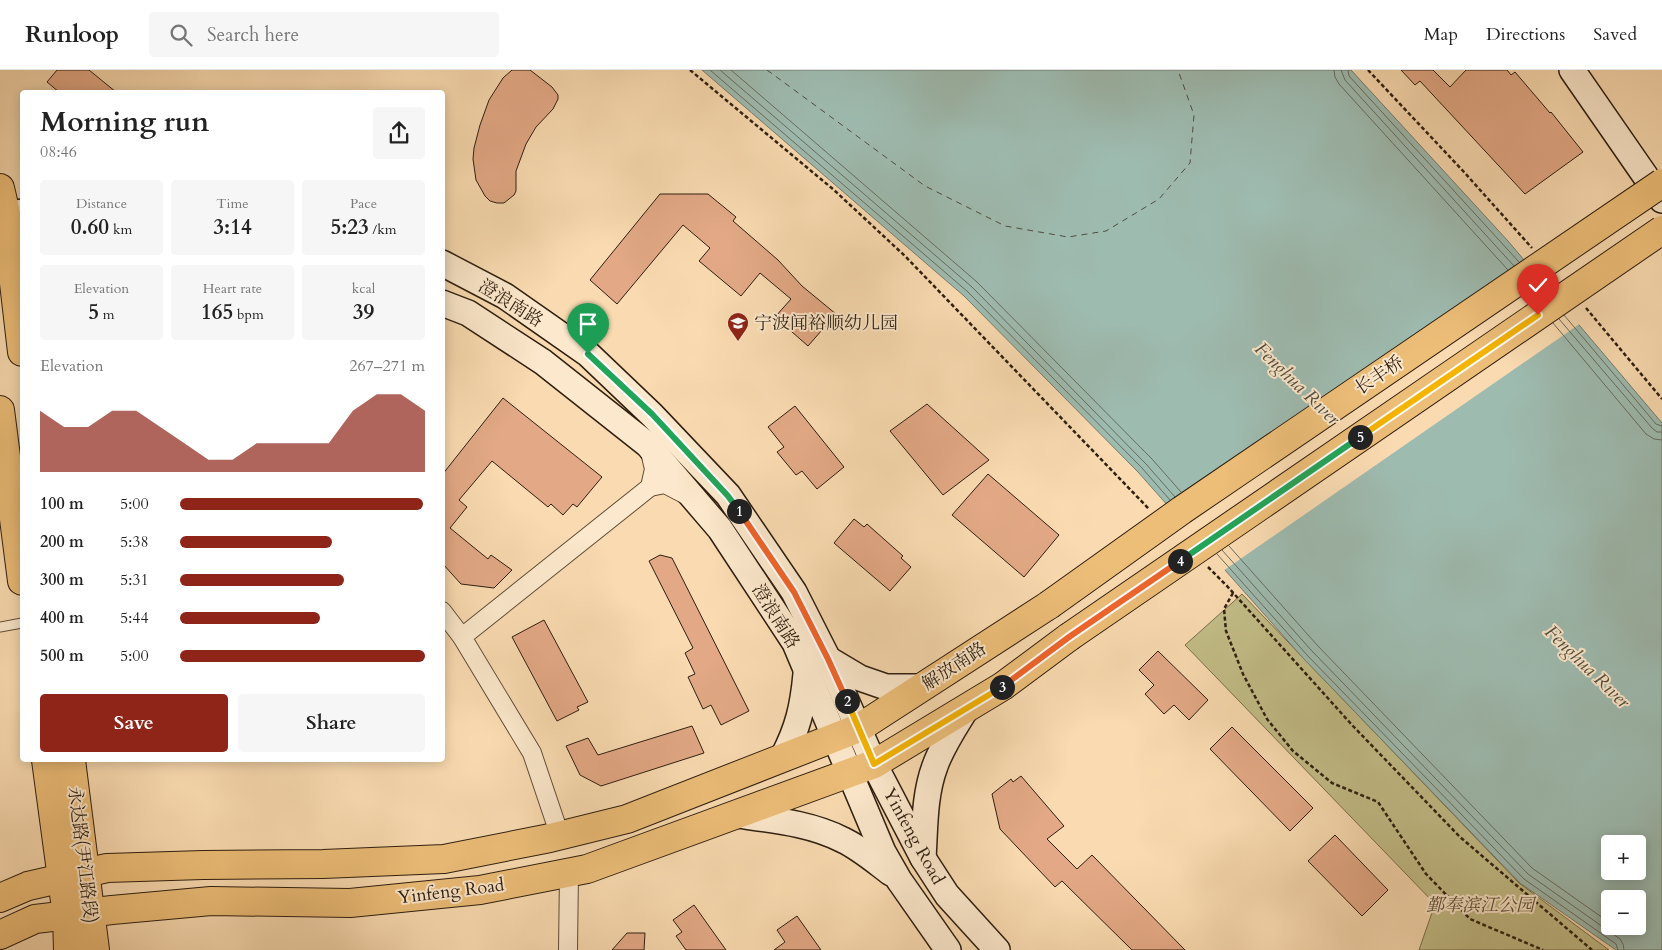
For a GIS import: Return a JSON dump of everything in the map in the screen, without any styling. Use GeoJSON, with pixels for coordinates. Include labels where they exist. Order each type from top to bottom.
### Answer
{"type":"FeatureCollection","features":[{"type":"Feature","properties":{"kind":"main road"},"geometry":{"type":"LineString","coordinates":[[1572,70],[1662,200]]}},
{"type":"Feature","properties":{"kind":"main road","name":"长丰桥"},"geometry":{"type":"LineString","coordinates":[[1049,605],[1182,510],[1662,183]]}},
{"type":"Feature","properties":{"kind":"main road"},"geometry":{"type":"LineString","coordinates":[[0,188],[13,214],[20,321]]}},
{"type":"Feature","properties":{"kind":"main road"},"geometry":{"type":"LineString","coordinates":[[862,769],[1003,686],[1069,637],[1662,230]]}},
{"type":"Feature","properties":{"kind":"main road","name":"澄浪南路"},"geometry":{"type":"LineString","coordinates":[[445,265],[505,296],[588,354],[652,414],[728,496],[794,592],[828,659],[859,728]]}},
{"type":"Feature","properties":{"kind":"main road","name":"澄浪南路"},"geometry":{"type":"LineString","coordinates":[[445,304],[468,313],[543,362],[648,445],[720,529],[795,643],[834,738]]}},
{"type":"Feature","properties":{"kind":"main road"},"geometry":{"type":"LineString","coordinates":[[0,410],[20,565]]}},
{"type":"Feature","properties":{"kind":"main road","name":"解放南路"},"geometry":{"type":"LineString","coordinates":[[859,728],[1049,605]]}},
{"type":"Feature","properties":{"kind":"main road"},"geometry":{"type":"LineString","coordinates":[[828,659],[860,678],[886,687],[921,688]]}},
{"type":"Feature","properties":{"kind":"main road"},"geometry":{"type":"LineString","coordinates":[[783,757],[793,738],[803,704],[806,669]]}},
{"type":"Feature","properties":{"kind":"main road"},"geometry":{"type":"LineString","coordinates":[[923,858],[926,802],[934,767],[942,749],[966,708]]}},
{"type":"Feature","properties":{"kind":"main road","name":"Yinfeng Road"},"geometry":{"type":"LineString","coordinates":[[0,898],[28,886],[107,868],[323,864],[444,859],[560,836],[626,819],[859,728],[862,769],[883,852],[948,950]]}},
{"type":"Feature","properties":{"kind":"main road","name":"Yinfeng Road"},"geometry":{"type":"LineString","coordinates":[[834,738],[862,769],[947,896],[997,950]]}},
{"type":"Feature","properties":{"kind":"main road","name":"永达路(尹江路段)"},"geometry":{"type":"LineString","coordinates":[[46,762],[74,876]]}},
{"type":"Feature","properties":{"kind":"main road","name":"永达路(尹江路段)"},"geometry":{"type":"LineString","coordinates":[[71,762],[74,876],[78,914],[95,950]]}},
{"type":"Feature","properties":{"kind":"main road","name":"Yinfeng Road"},"geometry":{"type":"LineString","coordinates":[[0,936],[35,919],[78,914],[211,901],[350,903],[480,890],[569,873],[586,869],[737,816],[862,769]]}},
{"type":"Feature","properties":{"kind":"main road"},"geometry":{"type":"LineString","coordinates":[[737,816],[796,824],[841,839],[863,852],[900,880]]}},
{"type":"Feature","properties":{"kind":"main road","name":"永达路(尹江路段)"},"geometry":{"type":"LineString","coordinates":[[68,950],[78,914]]}},
{"type":"Feature","properties":{"kind":"street"},"geometry":{"type":"LineString","coordinates":[[648,445],[654,469],[650,487]]}},
{"type":"Feature","properties":{"kind":"street"},"geometry":{"type":"LineString","coordinates":[[462,637],[650,487],[665,484],[694,498]]}},
{"type":"Feature","properties":{"kind":"street"},"geometry":{"type":"LineString","coordinates":[[445,615],[462,637],[532,753],[560,836]]}},
{"type":"Feature","properties":{"kind":"street"},"geometry":{"type":"LineString","coordinates":[[568,950],[569,873]]}},
{"type":"Feature","properties":{"kind":"lane"},"geometry":{"type":"LineString","coordinates":[[0,627],[20,623]]}},
{"type":"Feature","properties":{"kind":"path"},"geometry":{"type":"LineString","coordinates":[[690,70],[834,190],[905,256],[1153,513]]}},
{"type":"Feature","properties":{"kind":"path"},"geometry":{"type":"LineString","coordinates":[[1368,70],[1464,172],[1535,252]]}},
{"type":"Feature","properties":{"kind":"path"},"geometry":{"type":"LineString","coordinates":[[1584,305],[1662,399]]}},
{"type":"Feature","properties":{"kind":"path"},"geometry":{"type":"LineString","coordinates":[[1207,566],[1352,725],[1460,836],[1592,950]]}},
{"type":"Feature","properties":{"kind":"path"},"geometry":{"type":"LineString","coordinates":[[1233,593],[1224,609],[1226,631],[1243,674],[1267,719],[1293,751],[1332,783],[1378,802],[1426,874],[1470,919],[1543,950]]}},
{"type":"Feature","properties":{"kind":"green space","name":"鄞奉滨江公园"},"geometry":{"type":"Polygon","coordinates":[[[1242,594],[1519,883],[1609,950],[1419,950],[1435,904],[1185,645],[1242,594]]]}},
{"type":"Feature","properties":{"kind":"water","name":"Fenghua Rıver"},"geometry":{"type":"Polygon","coordinates":[[[702,70],[1351,70],[1508,241],[1662,423],[1662,950],[1616,950],[1520,883],[1303,658],[1138,472],[964,296],[702,70]]]}},
{"type":"Feature","properties":{"kind":"pier"},"geometry":{"type":"Polygon","coordinates":[[[1528,260],[1581,323],[1223,571],[1168,509],[1528,260]]]}},
{"type":"Feature","properties":{"kind":"building"},"geometry":{"type":"Polygon","coordinates":[[[57,70],[89,70],[114,90],[57,90],[47,82],[57,70]]]}},
{"type":"Feature","properties":{"kind":"building"},"geometry":{"type":"Polygon","coordinates":[[[512,70],[530,70],[552,87],[558,95],[558,99],[553,109],[536,127],[526,144],[516,171],[516,191],[514,195],[504,203],[497,203],[490,201],[485,196],[476,180],[473,159],[474,148],[489,100],[503,78],[512,70]]]}},
{"type":"Feature","properties":{"kind":"building"},"geometry":{"type":"Polygon","coordinates":[[[1401,70],[1433,70],[1450,87],[1466,70],[1507,70],[1511,75],[1515,72],[1551,112],[1583,152],[1525,194],[1420,81],[1415,85],[1401,70]]]}},
{"type":"Feature","properties":{"kind":"building"},"geometry":{"type":"Polygon","coordinates":[[[660,194],[708,194],[736,217],[733,221],[778,260],[802,286],[836,314],[808,346],[775,317],[791,299],[760,273],[741,296],[699,261],[710,248],[683,225],[617,304],[590,280],[660,194]]]}},
{"type":"Feature","properties":{"kind":"building"},"geometry":{"type":"Polygon","coordinates":[[[503,398],[602,477],[577,507],[573,504],[563,515],[551,504],[548,507],[492,461],[459,500],[467,507],[450,528],[488,559],[491,555],[512,570],[494,588],[461,584],[445,566],[445,471],[503,398]]]}},
{"type":"Feature","properties":{"kind":"building"},"geometry":{"type":"Polygon","coordinates":[[[927,404],[989,460],[943,495],[890,431],[927,404]]]}},
{"type":"Feature","properties":{"kind":"building"},"geometry":{"type":"Polygon","coordinates":[[[795,406],[844,467],[817,489],[802,471],[796,475],[777,452],[784,447],[768,427],[795,406]]]}},
{"type":"Feature","properties":{"kind":"building"},"geometry":{"type":"Polygon","coordinates":[[[988,474],[1059,535],[1024,577],[952,515],[988,474]]]}},
{"type":"Feature","properties":{"kind":"building"},"geometry":{"type":"Polygon","coordinates":[[[854,519],[864,527],[867,524],[903,556],[901,558],[911,567],[890,591],[834,543],[854,519]]]}},
{"type":"Feature","properties":{"kind":"building"},"geometry":{"type":"Polygon","coordinates":[[[660,555],[672,558],[749,711],[721,725],[711,705],[703,709],[688,677],[695,674],[685,653],[693,648],[649,561],[660,555]]]}},
{"type":"Feature","properties":{"kind":"building"},"geometry":{"type":"Polygon","coordinates":[[[544,620],[588,702],[577,707],[579,710],[557,721],[512,637],[544,620]]]}},
{"type":"Feature","properties":{"kind":"building"},"geometry":{"type":"Polygon","coordinates":[[[1158,651],[1208,700],[1189,720],[1174,705],[1164,714],[1145,694],[1154,685],[1139,670],[1158,651]]]}},
{"type":"Feature","properties":{"kind":"building"},"geometry":{"type":"Polygon","coordinates":[[[692,726],[704,753],[601,786],[580,775],[566,746],[588,738],[598,755],[692,726]]]}},
{"type":"Feature","properties":{"kind":"building"},"geometry":{"type":"Polygon","coordinates":[[[1232,727],[1313,808],[1290,831],[1210,749],[1232,727]]]}},
{"type":"Feature","properties":{"kind":"building"},"geometry":{"type":"Polygon","coordinates":[[[1021,776],[1064,826],[1047,839],[1077,869],[1092,855],[1185,950],[1132,950],[1062,881],[1055,887],[1000,829],[992,794],[1011,779],[1013,782],[1021,776]]]}},
{"type":"Feature","properties":{"kind":"building"},"geometry":{"type":"Polygon","coordinates":[[[1335,835],[1388,890],[1362,916],[1308,861],[1335,835]]]}},
{"type":"Feature","properties":{"kind":"building"},"geometry":{"type":"Polygon","coordinates":[[[694,905],[726,950],[686,950],[676,936],[682,932],[673,920],[694,905]]]}},
{"type":"Feature","properties":{"kind":"building"},"geometry":{"type":"Polygon","coordinates":[[[797,916],[821,950],[774,950],[785,942],[777,930],[797,916]]]}},
{"type":"Feature","properties":{"kind":"building"},"geometry":{"type":"Polygon","coordinates":[[[627,933],[645,933],[644,950],[612,950],[627,933]]]}},
{"type":"Feature","properties":{"kind":"ferry route"},"geometry":{"type":"LineString","coordinates":[[767,70],[925,186],[1005,226],[1068,237],[1106,231],[1159,199],[1190,163],[1194,115],[1178,70]]}},
{"type":"Feature","properties":{"kind":"place","name":"宁波闻裕顺幼儿园"},"geometry":{"type":"Point","coordinates":[738,342]}},
{"type":"Feature","properties":{"kind":"route"},"geometry":{"type":"LineString","coordinates":[[588,354],[652,414],[728,496],[794,592],[828,659],[874,764],[1003,686],[1069,637],[1538,315]]}}]}
